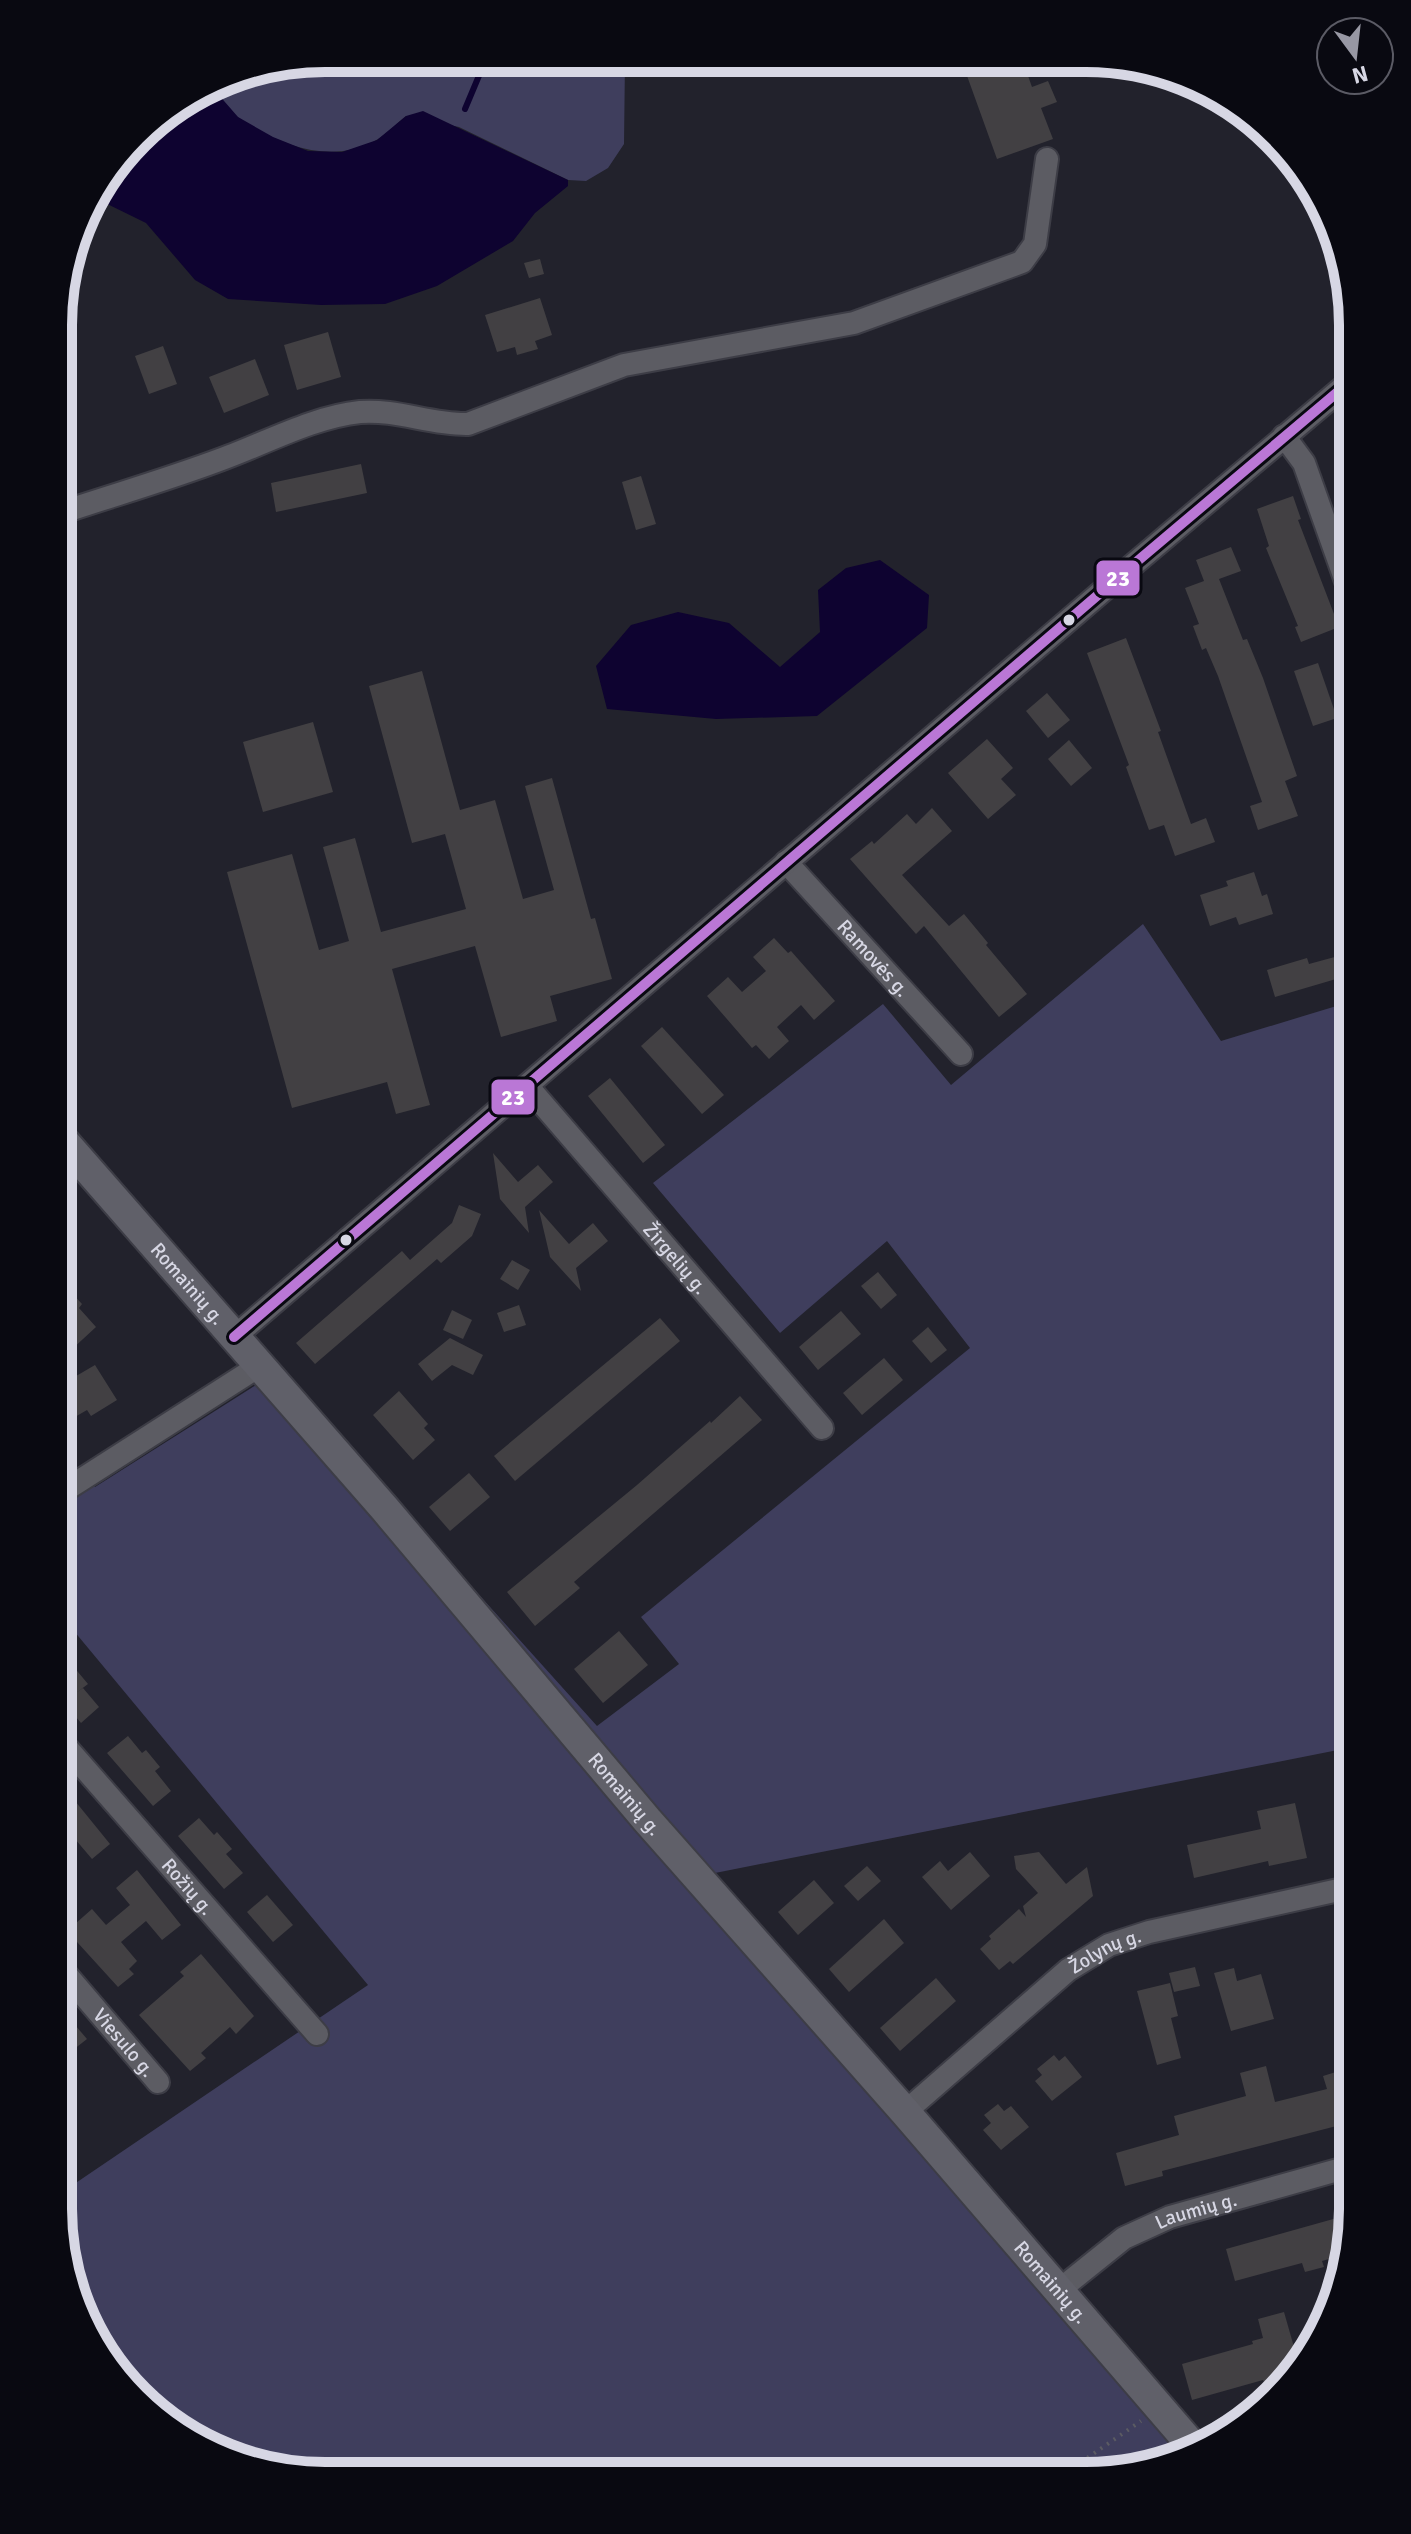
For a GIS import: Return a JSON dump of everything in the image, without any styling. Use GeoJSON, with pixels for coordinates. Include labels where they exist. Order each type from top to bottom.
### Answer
{"type":"FeatureCollection","features":[{"type":"Feature","properties":{"kind":"main road","name":"Romainių g."},"geometry":{"type":"LineString","coordinates":[[72,1151],[385,1509],[647,1820],[905,2112],[1188,2440]]}},
{"type":"Feature","properties":{"kind":"street"},"geometry":{"type":"LineString","coordinates":[[72,509],[220,460],[331,418],[386,411],[448,425],[468,424],[624,365],[854,323],[896,308],[1022,262],[1035,244],[1047,159]]}},
{"type":"Feature","properties":{"kind":"street"},"geometry":{"type":"LineString","coordinates":[[234,1337],[1339,391]]}},
{"type":"Feature","properties":{"kind":"street"},"geometry":{"type":"LineString","coordinates":[[1284,436],[1304,463],[1339,561]]}},
{"type":"Feature","properties":{"kind":"street","name":"Ramovės g."},"geometry":{"type":"LineString","coordinates":[[786,862],[961,1054]]}},
{"type":"Feature","properties":{"kind":"street","name":"Žirgelių g."},"geometry":{"type":"LineString","coordinates":[[528,1087],[822,1428]]}},
{"type":"Feature","properties":{"kind":"street"},"geometry":{"type":"LineString","coordinates":[[72,1486],[259,1366]]}},
{"type":"Feature","properties":{"kind":"street","name":"Rožių g."},"geometry":{"type":"LineString","coordinates":[[72,1754],[317,2034]]}},
{"type":"Feature","properties":{"kind":"street","name":"Žolynų g."},"geometry":{"type":"LineString","coordinates":[[905,2112],[1068,1970],[1109,1945],[1149,1932],[1338,1890]]}},
{"type":"Feature","properties":{"kind":"street","name":"Viesulo g."},"geometry":{"type":"LineString","coordinates":[[72,1981],[158,2082]]}},
{"type":"Feature","properties":{"kind":"street","name":"Laumių g."},"geometry":{"type":"LineString","coordinates":[[1058,2291],[1124,2238],[1170,2217],[1338,2170]]}},
{"type":"Feature","properties":{"kind":"path"},"geometry":{"type":"LineString","coordinates":[[1081,2462],[1160,2408]]}},
{"type":"Feature","properties":{"kind":"shaded area"},"geometry":{"type":"Polygon","coordinates":[[[625,72],[624,144],[608,168],[586,181],[568,180],[459,127],[406,116],[382,137],[361,147],[325,152],[271,137],[239,118],[219,96],[244,85],[292,74],[625,72]]]}},
{"type":"Feature","properties":{"kind":"shaded area"},"geometry":{"type":"Polygon","coordinates":[[[219,96],[238,117],[273,137],[308,151],[342,152],[377,140],[406,116],[423,111],[568,180],[568,186],[535,213],[513,241],[437,286],[385,304],[321,305],[228,299],[195,280],[146,223],[104,202],[106,199],[135,158],[158,135],[219,96]]]}},
{"type":"Feature","properties":{"kind":"shaded area"},"geometry":{"type":"Polygon","coordinates":[[[880,560],[929,595],[927,628],[817,716],[716,719],[607,709],[596,666],[631,625],[678,612],[729,623],[780,667],[820,632],[818,590],[846,568],[880,560]]]}},
{"type":"Feature","properties":{"kind":"shaded area"},"geometry":{"type":"Polygon","coordinates":[[[1143,924],[1221,1041],[1339,1005],[1338,1750],[705,1875],[1188,2440],[1135,2457],[1086,2462],[325,2462],[292,2460],[260,2453],[213,2436],[158,2399],[135,2376],[98,2321],[85,2290],[77,2258],[72,2186],[368,1985],[72,1629],[72,1463],[95,1487],[278,1371],[597,1726],[679,1664],[641,1617],[970,1348],[887,1241],[780,1333],[653,1183],[883,1004],[951,1085],[1143,924]]]}},
{"type":"Feature","properties":{"kind":"building"},"geometry":{"type":"Polygon","coordinates":[[[1027,72],[1032,87],[1048,81],[1057,102],[1041,108],[1053,139],[997,159],[966,73],[1027,72]]]}},
{"type":"Feature","properties":{"kind":"building"},"geometry":{"type":"Polygon","coordinates":[[[540,259],[544,274],[529,278],[524,263],[540,259]]]}},
{"type":"Feature","properties":{"kind":"building"},"geometry":{"type":"Polygon","coordinates":[[[540,298],[552,335],[535,341],[538,349],[517,355],[515,347],[497,352],[485,315],[540,298]]]}},
{"type":"Feature","properties":{"kind":"building"},"geometry":{"type":"Polygon","coordinates":[[[328,332],[341,377],[297,390],[284,345],[328,332]]]}},
{"type":"Feature","properties":{"kind":"building"},"geometry":{"type":"Polygon","coordinates":[[[163,346],[177,384],[149,394],[135,356],[163,346]]]}},
{"type":"Feature","properties":{"kind":"building"},"geometry":{"type":"Polygon","coordinates":[[[255,359],[269,395],[224,413],[209,377],[255,359]]]}},
{"type":"Feature","properties":{"kind":"building"},"geometry":{"type":"Polygon","coordinates":[[[361,464],[367,493],[276,512],[271,483],[361,464]]]}},
{"type":"Feature","properties":{"kind":"building"},"geometry":{"type":"Polygon","coordinates":[[[641,476],[656,524],[636,530],[622,482],[641,476]]]}},
{"type":"Feature","properties":{"kind":"building"},"geometry":{"type":"Polygon","coordinates":[[[1293,496],[1301,519],[1298,520],[1339,627],[1301,642],[1295,627],[1298,626],[1266,548],[1269,546],[1257,509],[1293,496]]]}},
{"type":"Feature","properties":{"kind":"building"},"geometry":{"type":"Polygon","coordinates":[[[1231,547],[1241,571],[1219,579],[1243,640],[1247,639],[1263,678],[1297,776],[1285,781],[1298,816],[1258,830],[1250,806],[1262,802],[1218,676],[1206,648],[1202,650],[1193,626],[1199,624],[1185,588],[1204,581],[1196,560],[1231,547]]]}},
{"type":"Feature","properties":{"kind":"building"},"geometry":{"type":"Polygon","coordinates":[[[1126,638],[1191,824],[1206,818],[1215,842],[1175,856],[1164,825],[1149,830],[1126,767],[1129,765],[1087,653],[1126,638]]]}},
{"type":"Feature","properties":{"kind":"building"},"geometry":{"type":"Polygon","coordinates":[[[1318,663],[1337,718],[1313,726],[1294,671],[1318,663]]]}},
{"type":"Feature","properties":{"kind":"building"},"geometry":{"type":"Polygon","coordinates":[[[422,671],[460,810],[495,800],[523,899],[554,890],[525,786],[552,778],[591,919],[595,918],[612,979],[550,996],[557,1021],[501,1037],[475,946],[392,969],[430,1105],[396,1114],[387,1082],[292,1108],[227,872],[292,854],[319,950],[349,941],[323,847],[355,838],[381,932],[466,909],[445,834],[412,843],[369,686],[422,671]]]}},
{"type":"Feature","properties":{"kind":"building"},"geometry":{"type":"Polygon","coordinates":[[[1047,693],[1070,720],[1048,738],[1026,711],[1047,693]]]}},
{"type":"Feature","properties":{"kind":"building"},"geometry":{"type":"Polygon","coordinates":[[[313,722],[333,792],[263,812],[243,742],[313,722]]]}},
{"type":"Feature","properties":{"kind":"building"},"geometry":{"type":"Polygon","coordinates":[[[987,739],[1013,768],[1001,779],[1016,795],[988,819],[948,773],[987,739]]]}},
{"type":"Feature","properties":{"kind":"building"},"geometry":{"type":"Polygon","coordinates":[[[1069,740],[1092,768],[1071,786],[1048,759],[1069,740]]]}},
{"type":"Feature","properties":{"kind":"building"},"geometry":{"type":"Polygon","coordinates":[[[932,808],[952,831],[902,875],[949,926],[964,914],[1027,994],[999,1017],[924,926],[916,934],[850,859],[872,841],[874,844],[907,814],[916,824],[932,808]]]}},
{"type":"Feature","properties":{"kind":"building"},"geometry":{"type":"Polygon","coordinates":[[[1254,872],[1262,896],[1267,894],[1273,914],[1239,925],[1236,917],[1210,926],[1200,895],[1228,886],[1226,881],[1254,872]]]}},
{"type":"Feature","properties":{"kind":"building"},"geometry":{"type":"Polygon","coordinates":[[[774,938],[788,953],[791,951],[835,1001],[814,1020],[801,1005],[777,1027],[789,1041],[769,1059],[756,1045],[752,1048],[707,996],[728,977],[742,992],[766,971],[753,957],[774,938]]]}},
{"type":"Feature","properties":{"kind":"building"},"geometry":{"type":"Polygon","coordinates":[[[1339,956],[1339,978],[1275,997],[1267,970],[1307,958],[1309,964],[1339,956]]]}},
{"type":"Feature","properties":{"kind":"building"},"geometry":{"type":"Polygon","coordinates":[[[662,1027],[724,1095],[702,1114],[641,1046],[662,1027]]]}},
{"type":"Feature","properties":{"kind":"building"},"geometry":{"type":"Polygon","coordinates":[[[610,1078],[665,1145],[643,1163],[588,1096],[610,1078]]]}},
{"type":"Feature","properties":{"kind":"building"},"geometry":{"type":"Polygon","coordinates":[[[493,1153],[518,1182],[538,1165],[553,1182],[525,1207],[529,1233],[500,1199],[493,1153]]]}},
{"type":"Feature","properties":{"kind":"building"},"geometry":{"type":"Polygon","coordinates":[[[459,1205],[481,1214],[472,1236],[441,1263],[437,1259],[315,1364],[296,1343],[402,1251],[410,1260],[452,1223],[459,1205]]]}},
{"type":"Feature","properties":{"kind":"building"},"geometry":{"type":"Polygon","coordinates":[[[539,1210],[569,1244],[593,1223],[608,1241],[576,1268],[581,1291],[550,1257],[539,1210]]]}},
{"type":"Feature","properties":{"kind":"building"},"geometry":{"type":"Polygon","coordinates":[[[512,1260],[530,1270],[518,1290],[500,1279],[512,1260]]]}},
{"type":"Feature","properties":{"kind":"building"},"geometry":{"type":"Polygon","coordinates":[[[878,1272],[897,1295],[881,1309],[861,1286],[878,1272]]]}},
{"type":"Feature","properties":{"kind":"building"},"geometry":{"type":"Polygon","coordinates":[[[72,1293],[82,1304],[79,1308],[96,1327],[72,1349],[72,1293]]]}},
{"type":"Feature","properties":{"kind":"building"},"geometry":{"type":"Polygon","coordinates":[[[519,1305],[526,1325],[504,1332],[497,1313],[519,1305]]]}},
{"type":"Feature","properties":{"kind":"building"},"geometry":{"type":"Polygon","coordinates":[[[452,1310],[472,1320],[463,1339],[443,1330],[452,1310]]]}},
{"type":"Feature","properties":{"kind":"building"},"geometry":{"type":"Polygon","coordinates":[[[841,1311],[861,1334],[818,1370],[799,1347],[841,1311]]]}},
{"type":"Feature","properties":{"kind":"building"},"geometry":{"type":"Polygon","coordinates":[[[660,1318],[680,1341],[515,1481],[494,1456],[660,1318]]]}},
{"type":"Feature","properties":{"kind":"building"},"geometry":{"type":"Polygon","coordinates":[[[928,1327],[947,1350],[931,1363],[912,1341],[928,1327]]]}},
{"type":"Feature","properties":{"kind":"building"},"geometry":{"type":"Polygon","coordinates":[[[450,1338],[483,1355],[473,1375],[452,1365],[432,1381],[418,1364],[450,1338]]]}},
{"type":"Feature","properties":{"kind":"building"},"geometry":{"type":"Polygon","coordinates":[[[884,1358],[903,1380],[862,1415],[843,1393],[884,1358]]]}},
{"type":"Feature","properties":{"kind":"building"},"geometry":{"type":"Polygon","coordinates":[[[95,1365],[117,1400],[91,1416],[87,1410],[72,1419],[72,1378],[95,1365]]]}},
{"type":"Feature","properties":{"kind":"building"},"geometry":{"type":"Polygon","coordinates":[[[399,1391],[428,1424],[424,1428],[435,1440],[413,1460],[373,1415],[399,1391]]]}},
{"type":"Feature","properties":{"kind":"building"},"geometry":{"type":"Polygon","coordinates":[[[740,1396],[762,1420],[574,1582],[580,1588],[535,1626],[507,1592],[740,1396]]]}},
{"type":"Feature","properties":{"kind":"building"},"geometry":{"type":"Polygon","coordinates":[[[469,1473],[490,1497],[450,1531],[429,1507],[469,1473]]]}},
{"type":"Feature","properties":{"kind":"building"},"geometry":{"type":"Polygon","coordinates":[[[619,1631],[648,1665],[603,1703],[574,1669],[619,1631]]]}},
{"type":"Feature","properties":{"kind":"building"},"geometry":{"type":"Polygon","coordinates":[[[73,1666],[88,1684],[76,1693],[83,1688],[99,1707],[81,1723],[72,1712],[73,1666]]]}},
{"type":"Feature","properties":{"kind":"building"},"geometry":{"type":"Polygon","coordinates":[[[128,1736],[142,1753],[146,1750],[160,1767],[155,1771],[171,1791],[153,1806],[107,1753],[128,1736]]]}},
{"type":"Feature","properties":{"kind":"building"},"geometry":{"type":"Polygon","coordinates":[[[72,1797],[110,1844],[92,1859],[75,1839],[72,1842],[72,1797]]]}},
{"type":"Feature","properties":{"kind":"building"},"geometry":{"type":"Polygon","coordinates":[[[1295,1803],[1307,1858],[1269,1866],[1268,1861],[1194,1878],[1187,1845],[1261,1829],[1257,1811],[1295,1803]]]}},
{"type":"Feature","properties":{"kind":"building"},"geometry":{"type":"Polygon","coordinates":[[[199,1818],[232,1849],[226,1854],[243,1873],[224,1889],[178,1836],[199,1818]]]}},
{"type":"Feature","properties":{"kind":"building"},"geometry":{"type":"Polygon","coordinates":[[[970,1852],[990,1876],[951,1910],[922,1877],[940,1861],[948,1871],[970,1852]]]}},
{"type":"Feature","properties":{"kind":"building"},"geometry":{"type":"Polygon","coordinates":[[[1039,1852],[1066,1884],[1087,1867],[1093,1896],[1013,1964],[1010,1961],[999,1970],[980,1949],[991,1939],[989,1936],[1019,1909],[1026,1917],[1023,1906],[1038,1893],[1016,1869],[1014,1856],[1039,1852]]]}},
{"type":"Feature","properties":{"kind":"building"},"geometry":{"type":"Polygon","coordinates":[[[867,1866],[881,1881],[858,1901],[844,1886],[867,1866]]]}},
{"type":"Feature","properties":{"kind":"building"},"geometry":{"type":"Polygon","coordinates":[[[137,1870],[181,1925],[162,1940],[146,1921],[121,1942],[137,1961],[129,1969],[134,1974],[118,1987],[72,1936],[72,1927],[92,1909],[106,1925],[130,1905],[116,1888],[137,1870]]]}},
{"type":"Feature","properties":{"kind":"building"},"geometry":{"type":"Polygon","coordinates":[[[814,1880],[834,1903],[798,1935],[778,1912],[814,1880]]]}},
{"type":"Feature","properties":{"kind":"building"},"geometry":{"type":"Polygon","coordinates":[[[267,1895],[293,1925],[273,1942],[247,1912],[267,1895]]]}},
{"type":"Feature","properties":{"kind":"building"},"geometry":{"type":"Polygon","coordinates":[[[884,1919],[904,1943],[849,1992],[829,1969],[884,1919]]]}},
{"type":"Feature","properties":{"kind":"building"},"geometry":{"type":"Polygon","coordinates":[[[201,1954],[254,2016],[236,2034],[230,2027],[201,2053],[206,2058],[190,2071],[139,2015],[184,1976],[180,1972],[201,1954]]]}},
{"type":"Feature","properties":{"kind":"building"},"geometry":{"type":"Polygon","coordinates":[[[1195,1967],[1200,1986],[1174,1992],[1169,1973],[1195,1967]]]}},
{"type":"Feature","properties":{"kind":"building"},"geometry":{"type":"Polygon","coordinates":[[[1234,1968],[1237,1981],[1261,1974],[1274,2019],[1231,2031],[1214,1973],[1234,1968]]]}},
{"type":"Feature","properties":{"kind":"building"},"geometry":{"type":"Polygon","coordinates":[[[936,1978],[956,2001],[900,2051],[880,2028],[936,1978]]]}},
{"type":"Feature","properties":{"kind":"building"},"geometry":{"type":"Polygon","coordinates":[[[1170,1983],[1178,2016],[1171,2018],[1181,2058],[1157,2065],[1137,1991],[1170,1983]]]}},
{"type":"Feature","properties":{"kind":"building"},"geometry":{"type":"Polygon","coordinates":[[[72,2021],[87,2039],[72,2049],[72,2021]]]}},
{"type":"Feature","properties":{"kind":"building"},"geometry":{"type":"Polygon","coordinates":[[[1054,2055],[1059,2061],[1065,2056],[1082,2077],[1052,2101],[1035,2081],[1042,2075],[1037,2069],[1054,2055]]]}},
{"type":"Feature","properties":{"kind":"building"},"geometry":{"type":"Polygon","coordinates":[[[1266,2066],[1275,2102],[1327,2089],[1323,2076],[1338,2071],[1338,2126],[1162,2171],[1163,2176],[1125,2186],[1116,2153],[1179,2135],[1174,2116],[1246,2096],[1240,2073],[1266,2066]]]}},
{"type":"Feature","properties":{"kind":"building"},"geometry":{"type":"Polygon","coordinates":[[[998,2104],[1004,2111],[1011,2106],[1029,2127],[1001,2150],[983,2130],[991,2123],[984,2115],[998,2104]]]}},
{"type":"Feature","properties":{"kind":"building"},"geometry":{"type":"Polygon","coordinates":[[[1338,2218],[1334,2257],[1322,2261],[1324,2267],[1305,2272],[1302,2263],[1235,2281],[1226,2249],[1338,2218]]]}},
{"type":"Feature","properties":{"kind":"building"},"geometry":{"type":"Polygon","coordinates":[[[1284,2312],[1295,2351],[1287,2363],[1272,2380],[1192,2400],[1182,2364],[1253,2344],[1252,2341],[1263,2338],[1258,2319],[1284,2312]]]}},
{"type":"Feature","properties":{"kind":"waterway"},"geometry":{"type":"LineString","coordinates":[[465,109],[481,72]]}},
{"type":"Feature","properties":{"kind":"transit line","name":"23"},"geometry":{"type":"LineString","coordinates":[[234,1337],[1339,391]]}}]}
